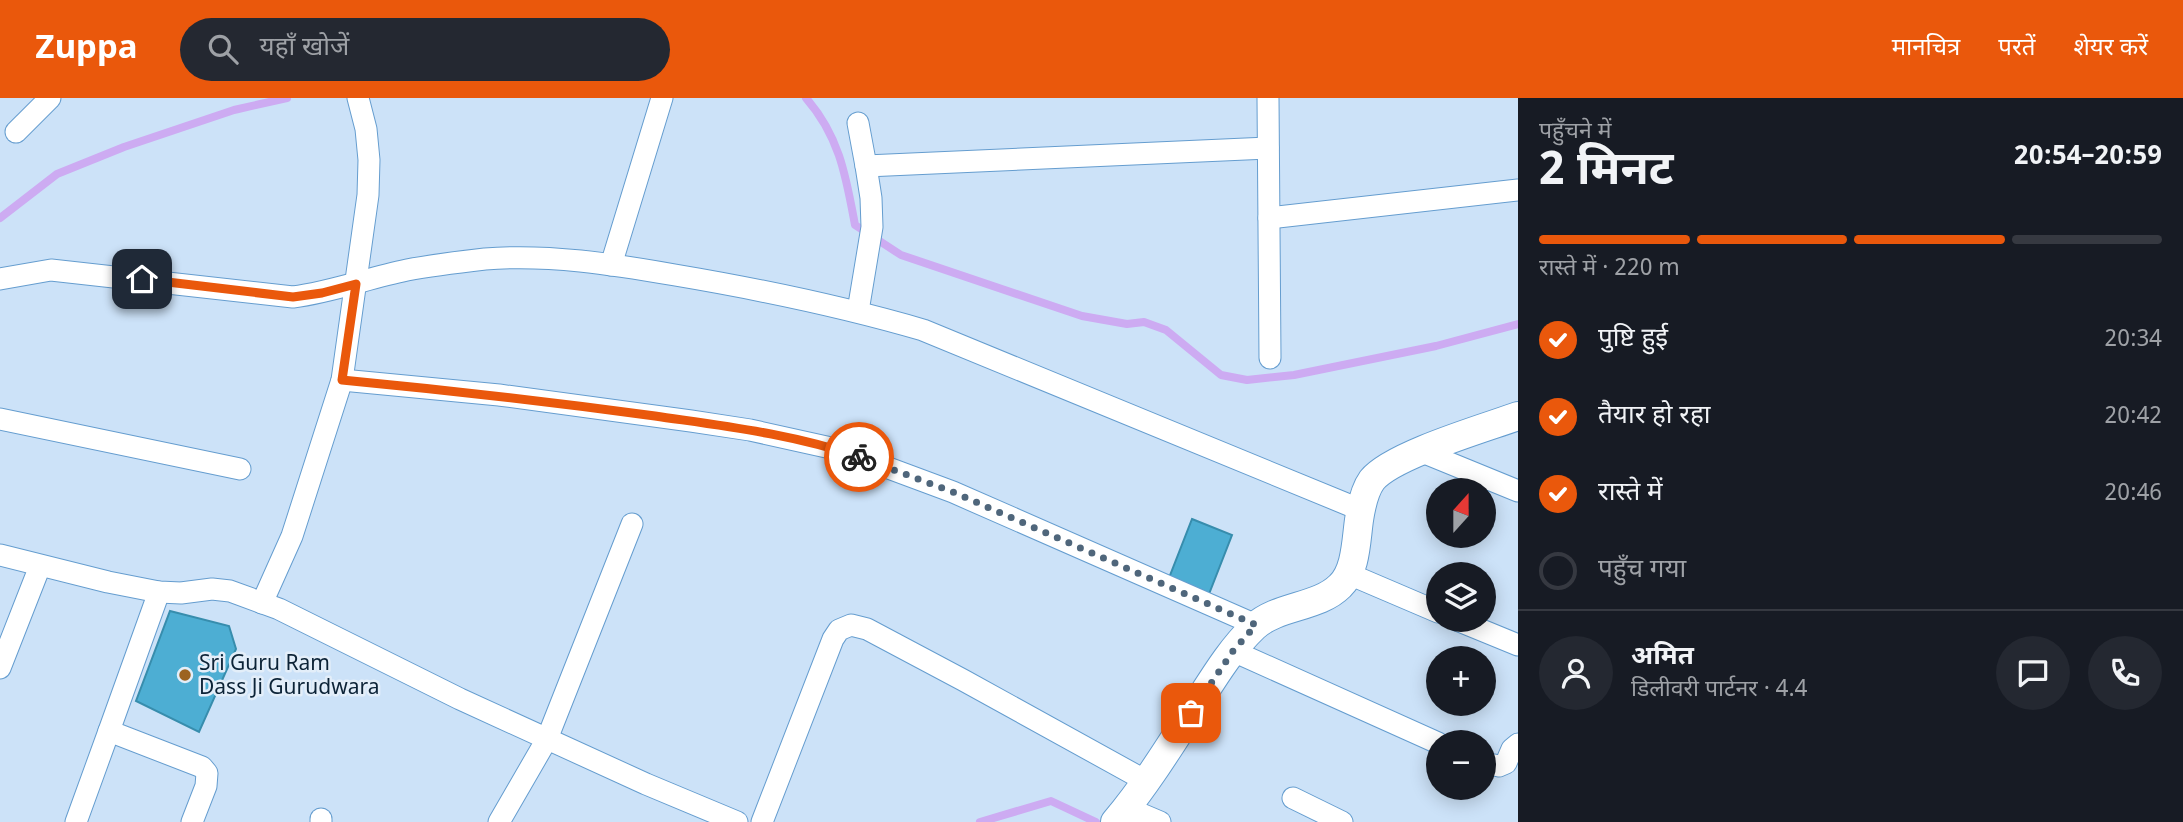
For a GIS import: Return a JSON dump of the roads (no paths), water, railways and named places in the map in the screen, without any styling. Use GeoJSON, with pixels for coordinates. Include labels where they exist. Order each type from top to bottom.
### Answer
{"type":"FeatureCollection","features":[{"type":"Feature","properties":{"kind":"street"},"geometry":{"type":"LineString","coordinates":[[16,132],[50,98]]}},
{"type":"Feature","properties":{"kind":"street"},"geometry":{"type":"LineString","coordinates":[[262,603],[292,536],[342,380],[368,195],[366,130],[358,98]]}},
{"type":"Feature","properties":{"kind":"street"},"geometry":{"type":"LineString","coordinates":[[611,265],[663,98]]}},
{"type":"Feature","properties":{"kind":"street"},"geometry":{"type":"LineString","coordinates":[[1268,98],[1270,358]]}},
{"type":"Feature","properties":{"kind":"street"},"geometry":{"type":"LineString","coordinates":[[858,123],[871,198],[870,237],[858,311]]}},
{"type":"Feature","properties":{"kind":"street"},"geometry":{"type":"LineString","coordinates":[[866,166],[1268,148]]}},
{"type":"Feature","properties":{"kind":"street"},"geometry":{"type":"LineString","coordinates":[[1269,218],[1518,190]]}},
{"type":"Feature","properties":{"kind":"street"},"geometry":{"type":"LineString","coordinates":[[0,279],[51,270],[293,297],[322,293],[406,270],[489,259],[529,258],[611,265],[725,283],[858,311],[923,330],[1361,510]]}},
{"type":"Feature","properties":{"kind":"street"},"geometry":{"type":"LineString","coordinates":[[342,380],[499,395],[691,421],[750,430],[840,450],[953,492],[1256,625]]}},
{"type":"Feature","properties":{"kind":"street"},"geometry":{"type":"LineString","coordinates":[[1160,822],[1119,817],[1233,651],[1256,625],[1275,614],[1324,596],[1340,587],[1349,574],[1365,493],[1373,480],[1389,467],[1420,452],[1518,416]]}},
{"type":"Feature","properties":{"kind":"street"},"geometry":{"type":"LineString","coordinates":[[0,419],[240,469]]}},
{"type":"Feature","properties":{"kind":"street"},"geometry":{"type":"LineString","coordinates":[[1420,452],[1518,491]]}},
{"type":"Feature","properties":{"kind":"street"},"geometry":{"type":"LineString","coordinates":[[499,822],[547,739],[632,524]]}},
{"type":"Feature","properties":{"kind":"street"},"geometry":{"type":"LineString","coordinates":[[0,555],[159,592],[181,593],[212,589],[230,591],[299,618],[460,699],[737,822]]}},
{"type":"Feature","properties":{"kind":"street"},"geometry":{"type":"LineString","coordinates":[[0,668],[40,566]]}},
{"type":"Feature","properties":{"kind":"street"},"geometry":{"type":"LineString","coordinates":[[1349,574],[1426,607]]}},
{"type":"Feature","properties":{"kind":"street"},"geometry":{"type":"LineString","coordinates":[[76,822],[159,592]]}},
{"type":"Feature","properties":{"kind":"street"},"geometry":{"type":"LineString","coordinates":[[762,822],[834,639],[839,630],[851,625],[867,629],[1146,781]]}},
{"type":"Feature","properties":{"kind":"street"},"geometry":{"type":"LineString","coordinates":[[1486,632],[1518,645]]}},
{"type":"Feature","properties":{"kind":"street"},"geometry":{"type":"LineString","coordinates":[[1233,651],[1426,738]]}},
{"type":"Feature","properties":{"kind":"street"},"geometry":{"type":"LineString","coordinates":[[109,731],[202,767],[207,773],[206,786],[192,822]]}},
{"type":"Feature","properties":{"kind":"street"},"geometry":{"type":"LineString","coordinates":[[1496,765],[1506,763],[1512,749],[1518,744]]}},
{"type":"Feature","properties":{"kind":"street"},"geometry":{"type":"LineString","coordinates":[[1293,798],[1342,822]]}},
{"type":"Feature","properties":{"kind":"waterway"},"geometry":{"type":"LineString","coordinates":[[0,218],[57,174],[124,147],[234,110],[287,98]]}},
{"type":"Feature","properties":{"kind":"waterway"},"geometry":{"type":"LineString","coordinates":[[806,98],[827,128],[840,158],[855,225],[901,255],[1082,316],[1127,324],[1144,322],[1166,330],[1221,375],[1247,380],[1294,375],[1436,346],[1518,324]]}},
{"type":"Feature","properties":{"kind":"waterway"},"geometry":{"type":"LineString","coordinates":[[980,822],[1051,801],[1096,822]]}},
{"type":"Feature","properties":{"kind":"place","name":"Sri Guru Ram Dass Ji Gurudwara"},"geometry":{"type":"Point","coordinates":[185,675]}}]}
